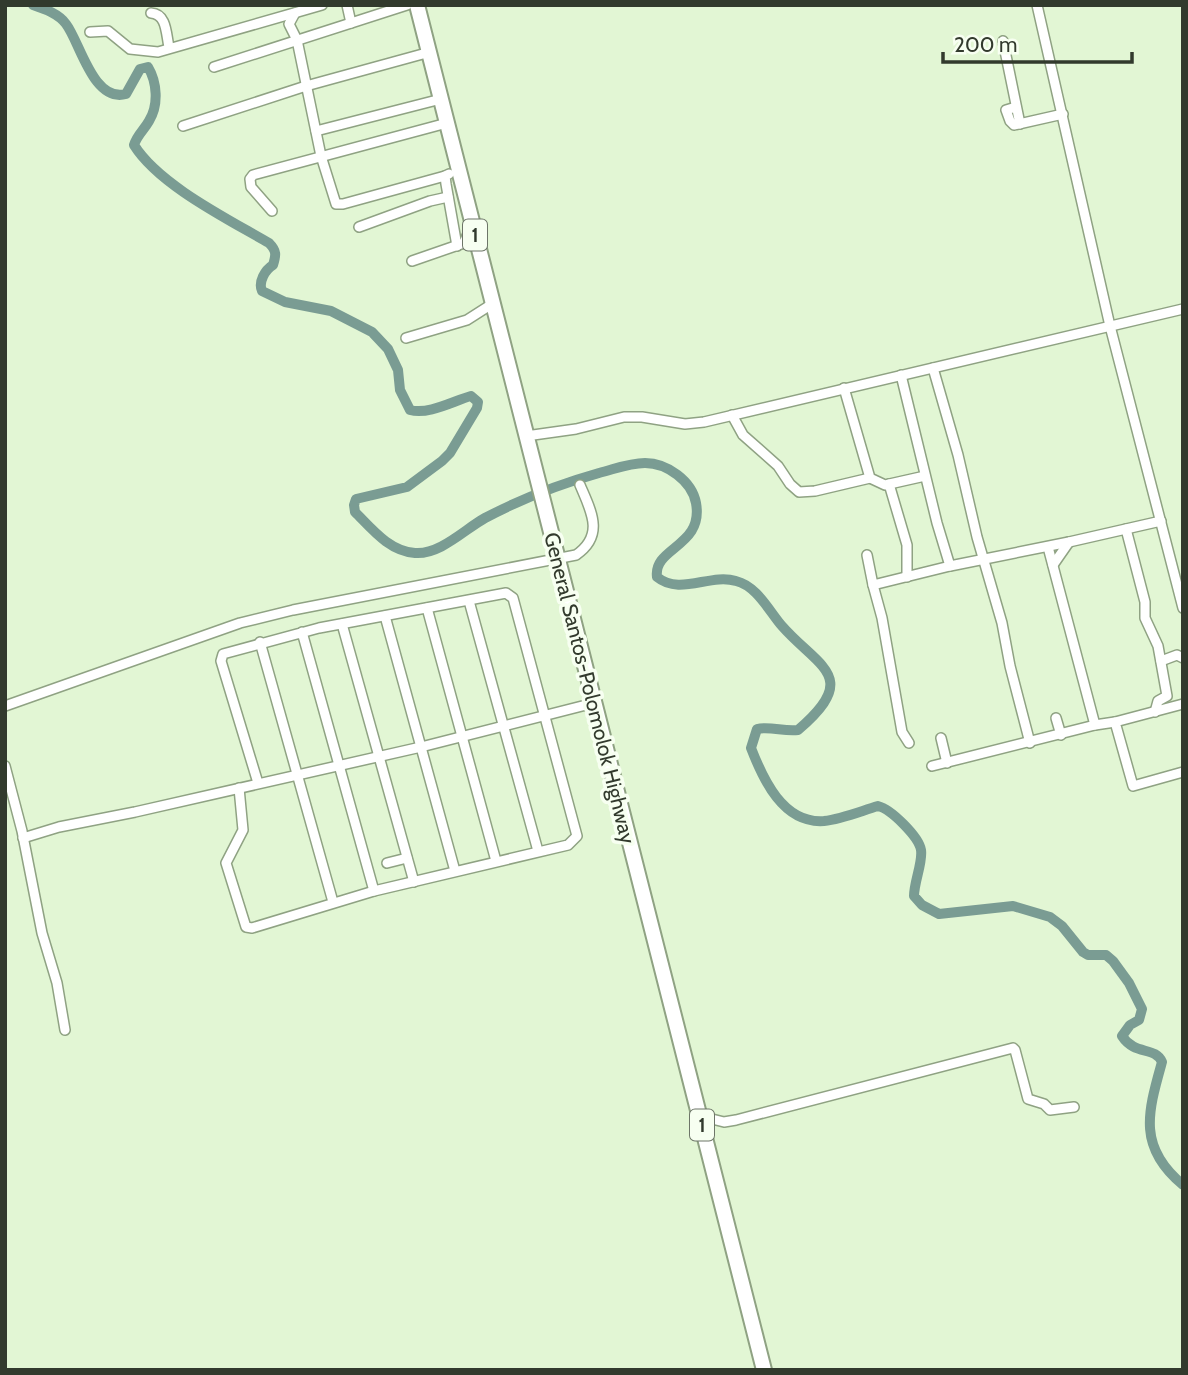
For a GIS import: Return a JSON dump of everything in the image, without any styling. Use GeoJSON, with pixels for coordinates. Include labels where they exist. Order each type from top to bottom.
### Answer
{"type":"FeatureCollection","features":[{"type":"Feature","properties":{"kind":"highway","name":"General Santos-Polomolok Highway"},"geometry":{"type":"LineString","coordinates":[[417,5],[447,123],[452,173],[472,224],[764,1370]]}},
{"type":"Feature","properties":{"kind":"street"},"geometry":{"type":"LineString","coordinates":[[347,5],[351,23]]}},
{"type":"Feature","properties":{"kind":"street"},"geometry":{"type":"LineString","coordinates":[[214,67],[407,5]]}},
{"type":"Feature","properties":{"kind":"street"},"geometry":{"type":"LineString","coordinates":[[1037,5],[1110,326],[1183,608]]}},
{"type":"Feature","properties":{"kind":"street"},"geometry":{"type":"LineString","coordinates":[[90,32],[108,32],[130,49],[158,52],[319,6]]}},
{"type":"Feature","properties":{"kind":"street"},"geometry":{"type":"LineString","coordinates":[[151,13],[157,13],[163,18],[169,47]]}},
{"type":"Feature","properties":{"kind":"street"},"geometry":{"type":"LineString","coordinates":[[295,13],[289,24],[297,40],[321,156],[333,198],[339,204],[452,173],[447,197],[457,246]]}},
{"type":"Feature","properties":{"kind":"street"},"geometry":{"type":"LineString","coordinates":[[1003,41],[1020,124],[1063,114]]}},
{"type":"Feature","properties":{"kind":"street"},"geometry":{"type":"LineString","coordinates":[[183,126],[306,86],[430,52]]}},
{"type":"Feature","properties":{"kind":"street"},"geometry":{"type":"LineString","coordinates":[[316,131],[441,99]]}},
{"type":"Feature","properties":{"kind":"street"},"geometry":{"type":"LineString","coordinates":[[272,211],[251,187],[251,177],[447,123]]}},
{"type":"Feature","properties":{"kind":"street"},"geometry":{"type":"LineString","coordinates":[[359,227],[447,197]]}},
{"type":"Feature","properties":{"kind":"street"},"geometry":{"type":"LineString","coordinates":[[412,261],[464,243],[472,224]]}},
{"type":"Feature","properties":{"kind":"street"},"geometry":{"type":"LineString","coordinates":[[406,338],[467,320],[492,304]]}},
{"type":"Feature","properties":{"kind":"street"},"geometry":{"type":"LineString","coordinates":[[526,436],[576,429],[624,417],[685,424],[732,415],[1183,309]]}},
{"type":"Feature","properties":{"kind":"street"},"geometry":{"type":"LineString","coordinates":[[933,368],[1002,623],[1030,743]]}},
{"type":"Feature","properties":{"kind":"street"},"geometry":{"type":"LineString","coordinates":[[901,375],[950,566]]}},
{"type":"Feature","properties":{"kind":"street"},"geometry":{"type":"LineString","coordinates":[[844,388],[870,478]]}},
{"type":"Feature","properties":{"kind":"street"},"geometry":{"type":"LineString","coordinates":[[732,415],[743,435],[778,466],[799,492],[815,491],[870,478],[881,484],[889,484],[925,477]]}},
{"type":"Feature","properties":{"kind":"street"},"geometry":{"type":"LineString","coordinates":[[889,484],[907,545],[907,577]]}},
{"type":"Feature","properties":{"kind":"street"},"geometry":{"type":"LineString","coordinates":[[5,706],[251,620],[576,555],[584,549],[594,524],[580,485]]}},
{"type":"Feature","properties":{"kind":"street"},"geometry":{"type":"LineString","coordinates":[[873,585],[1161,521]]}},
{"type":"Feature","properties":{"kind":"street"},"geometry":{"type":"LineString","coordinates":[[1126,529],[1145,602],[1145,618],[1153,632],[1168,693],[1167,697],[1158,701],[1155,712]]}},
{"type":"Feature","properties":{"kind":"street"},"geometry":{"type":"LineString","coordinates":[[1053,565],[1069,542]]}},
{"type":"Feature","properties":{"kind":"street"},"geometry":{"type":"LineString","coordinates":[[1048,547],[1095,726]]}},
{"type":"Feature","properties":{"kind":"street"},"geometry":{"type":"LineString","coordinates":[[867,555],[902,732],[909,743]]}},
{"type":"Feature","properties":{"kind":"street"},"geometry":{"type":"LineString","coordinates":[[877,602],[884,583]]}},
{"type":"Feature","properties":{"kind":"street"},"geometry":{"type":"LineString","coordinates":[[239,788],[243,833],[226,863],[246,927],[252,928],[333,902],[572,842],[577,832],[548,715],[511,594],[506,593],[302,632],[227,651],[221,657],[257,782]]}},
{"type":"Feature","properties":{"kind":"street"},"geometry":{"type":"LineString","coordinates":[[469,601],[538,851]]}},
{"type":"Feature","properties":{"kind":"street"},"geometry":{"type":"LineString","coordinates":[[427,608],[496,861]]}},
{"type":"Feature","properties":{"kind":"street"},"geometry":{"type":"LineString","coordinates":[[385,616],[455,871]]}},
{"type":"Feature","properties":{"kind":"street"},"geometry":{"type":"LineString","coordinates":[[342,624],[415,882]]}},
{"type":"Feature","properties":{"kind":"street"},"geometry":{"type":"LineString","coordinates":[[302,632],[374,891]]}},
{"type":"Feature","properties":{"kind":"street"},"geometry":{"type":"LineString","coordinates":[[260,642],[333,902]]}},
{"type":"Feature","properties":{"kind":"street"},"geometry":{"type":"LineString","coordinates":[[1161,661],[1177,655],[1183,659]]}},
{"type":"Feature","properties":{"kind":"street"},"geometry":{"type":"LineString","coordinates":[[213,793],[594,704]]}},
{"type":"Feature","properties":{"kind":"street"},"geometry":{"type":"LineString","coordinates":[[932,766],[1183,704]]}},
{"type":"Feature","properties":{"kind":"street"},"geometry":{"type":"LineString","coordinates":[[1056,718],[1061,735]]}},
{"type":"Feature","properties":{"kind":"street"},"geometry":{"type":"LineString","coordinates":[[1115,722],[1133,786],[1183,772]]}},
{"type":"Feature","properties":{"kind":"street"},"geometry":{"type":"LineString","coordinates":[[941,738],[947,763]]}},
{"type":"Feature","properties":{"kind":"street"},"geometry":{"type":"LineString","coordinates":[[5,766],[42,933],[57,983],[65,1030]]}},
{"type":"Feature","properties":{"kind":"street"},"geometry":{"type":"LineString","coordinates":[[23,838],[68,822],[239,788],[257,782]]}},
{"type":"Feature","properties":{"kind":"street"},"geometry":{"type":"LineString","coordinates":[[387,863],[407,858]]}},
{"type":"Feature","properties":{"kind":"street"},"geometry":{"type":"LineString","coordinates":[[700,1116],[724,1122],[736,1121],[1013,1048],[1028,1098],[1050,1110],[1074,1107]]}},
{"type":"Feature","properties":{"kind":"waterway"},"geometry":{"type":"LineString","coordinates":[[33,5],[63,20],[96,81],[105,89],[115,94],[126,94],[140,69],[148,67],[155,86],[154,108],[134,145],[145,160],[177,187],[272,246],[275,258],[273,265],[263,276],[262,291],[285,302],[331,311],[372,332],[388,349],[398,370],[400,390],[410,410],[425,411],[471,396],[478,402],[450,453],[442,461],[407,487],[356,499],[355,512],[389,544],[415,553],[434,550],[485,518],[527,498],[628,465],[639,463],[662,466],[684,481],[696,503],[693,529],[663,559],[658,567],[657,577],[675,585],[726,579],[743,584],[756,593],[782,626],[828,674],[830,684],[827,697],[817,712],[798,730],[757,729],[751,748],[769,786],[786,807],[810,820],[831,820],[878,806],[890,812],[904,824],[921,850],[914,896],[922,905],[939,914],[1013,906],[1050,917],[1062,926],[1083,952],[1088,955],[1106,955],[1113,961],[1129,983],[1142,1009],[1139,1020],[1130,1025],[1122,1036],[1133,1046],[1155,1054],[1162,1062],[1150,1113],[1152,1143],[1168,1171],[1183,1185]]}}]}
